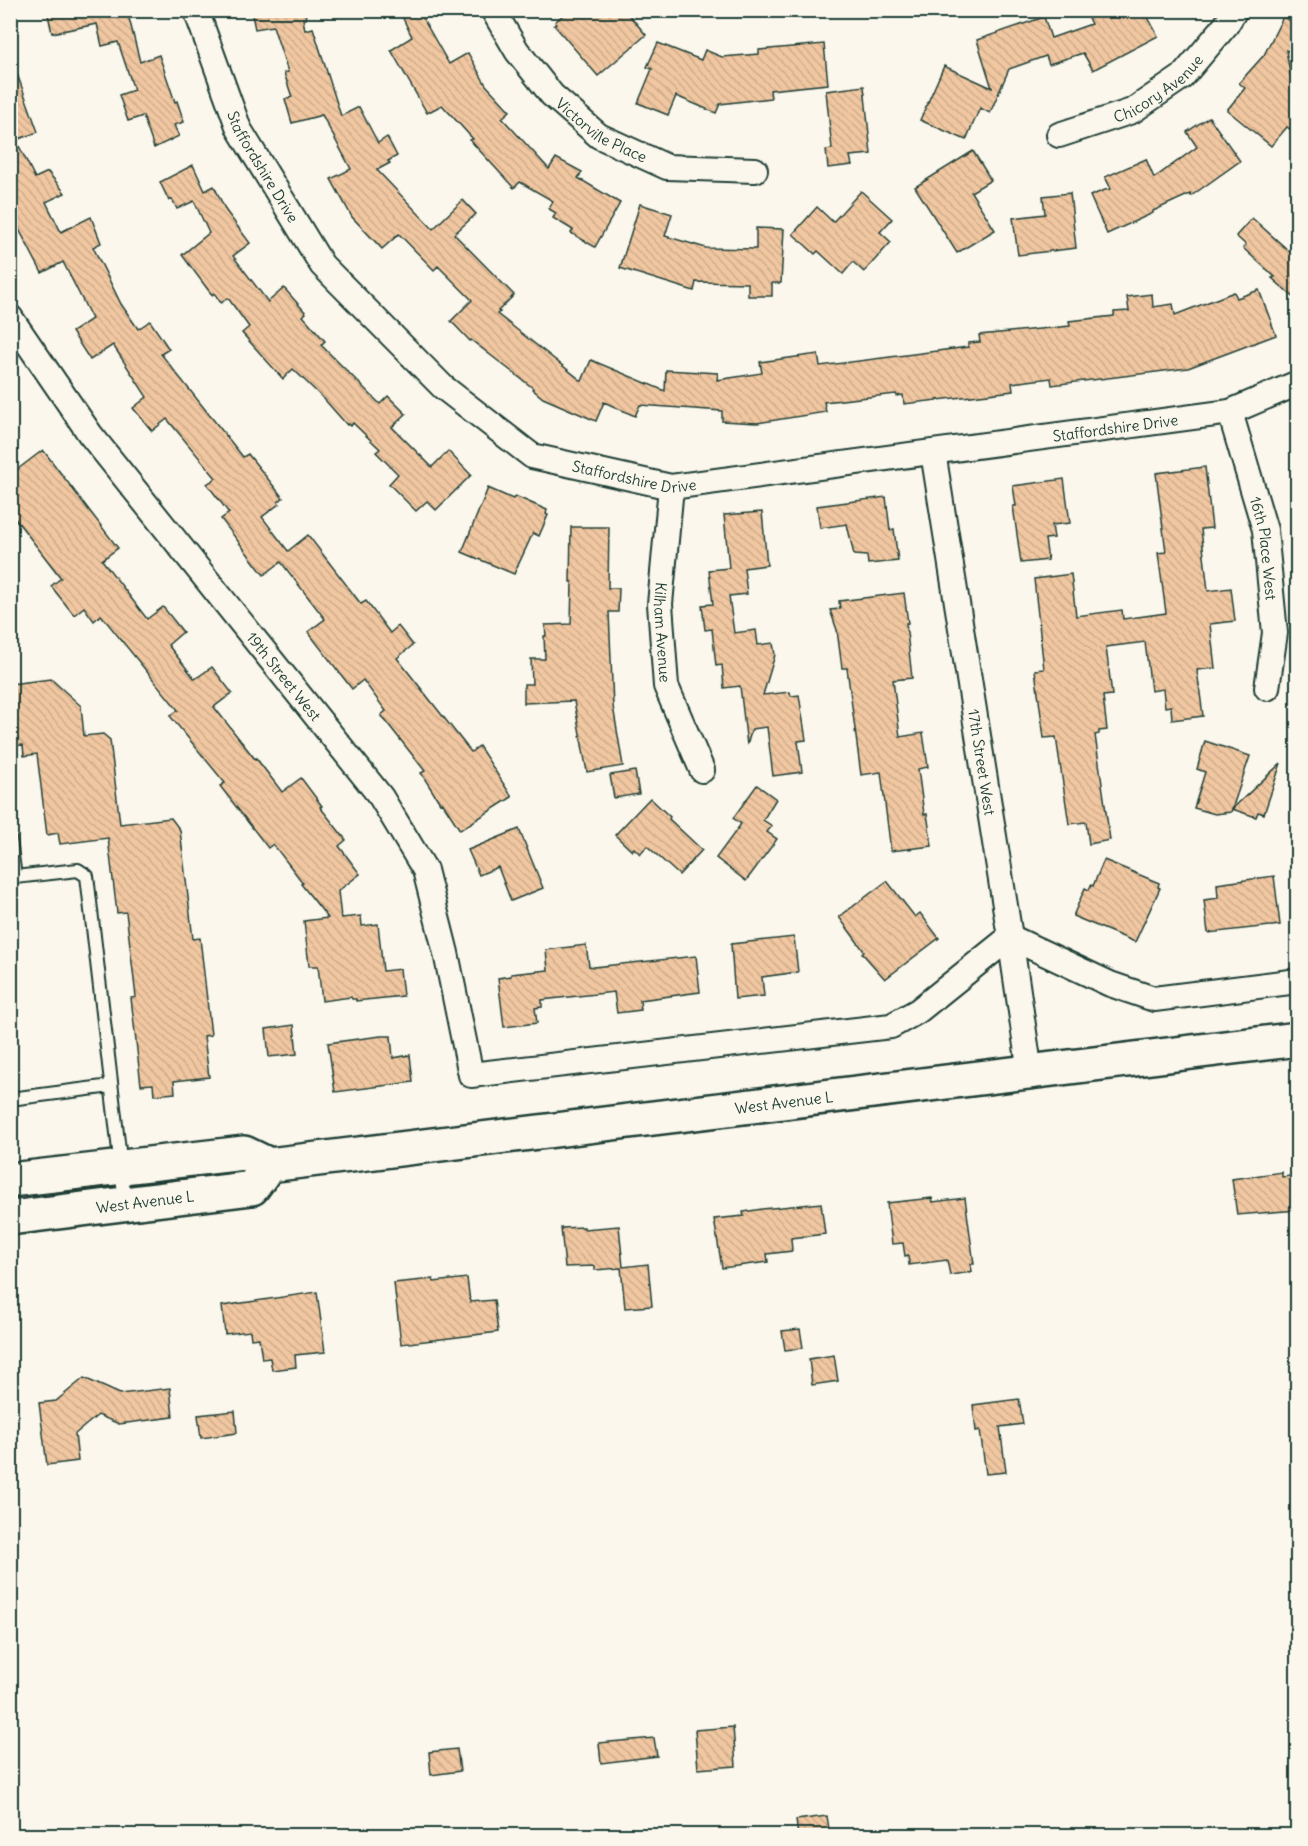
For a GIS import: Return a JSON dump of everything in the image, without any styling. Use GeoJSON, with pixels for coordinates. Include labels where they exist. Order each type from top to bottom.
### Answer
{"type":"FeatureCollection","features":[{"type":"Feature","properties":{"kind":"main road","name":"West Avenue L"},"geometry":{"type":"LineString","coordinates":[[10,1218],[252,1188],[269,1165],[1298,1039]]}},
{"type":"Feature","properties":{"kind":"main road"},"geometry":{"type":"LineString","coordinates":[[10,1180],[244,1153],[269,1165]]}},
{"type":"Feature","properties":{"kind":"street","name":"Staffordshire Drive"},"geometry":{"type":"LineString","coordinates":[[196,10],[240,129],[322,265],[443,387],[532,456],[671,488],[1230,412],[1298,383]]}},
{"type":"Feature","properties":{"kind":"street","name":"Victorville Place"},"geometry":{"type":"LineString","coordinates":[[493,10],[517,51],[552,95],[599,136],[667,167],[756,170]]}},
{"type":"Feature","properties":{"kind":"street","name":"Chicory Avenue"},"geometry":{"type":"LineString","coordinates":[[1059,135],[1132,111],[1182,77],[1226,25],[1234,10]]}},
{"type":"Feature","properties":{"kind":"street","name":"19th Street West"},"geometry":{"type":"LineString","coordinates":[[10,317],[90,434],[381,797],[425,870],[446,953],[471,1075],[891,1026],[918,1011],[1010,937]]}},
{"type":"Feature","properties":{"kind":"street","name":"16th Place West"},"geometry":{"type":"LineString","coordinates":[[1230,412],[1264,530],[1275,633],[1267,688]]}},
{"type":"Feature","properties":{"kind":"street","name":"17th Street West"},"geometry":{"type":"LineString","coordinates":[[933,452],[1010,937],[1029,1073]]}},
{"type":"Feature","properties":{"kind":"street","name":"Kilham Avenue"},"geometry":{"type":"LineString","coordinates":[[671,488],[660,604],[666,686],[702,770]]}},
{"type":"Feature","properties":{"kind":"street"},"geometry":{"type":"LineString","coordinates":[[1010,937],[1110,984],[1154,999],[1298,981]]}},
{"type":"Feature","properties":{"kind":"lane"},"geometry":{"type":"LineString","coordinates":[[10,840],[15,877],[78,870],[87,876],[125,1203]]}},
{"type":"Feature","properties":{"kind":"lane"},"geometry":{"type":"LineString","coordinates":[[10,1099],[111,1086]]}},
{"type":"Feature","properties":{"kind":"building"},"geometry":{"type":"Polygon","coordinates":[[[47,10],[127,10],[140,62],[159,55],[184,122],[174,125],[179,136],[154,148],[143,116],[128,121],[119,95],[134,90],[118,42],[102,46],[97,24],[52,33],[47,10]]]}},
{"type":"Feature","properties":{"kind":"building"},"geometry":{"type":"Polygon","coordinates":[[[251,10],[305,10],[306,19],[303,19],[305,30],[313,28],[341,116],[359,107],[378,143],[387,137],[397,156],[377,170],[433,229],[463,200],[476,214],[454,234],[514,295],[497,314],[582,381],[591,360],[665,391],[666,370],[718,373],[717,380],[762,373],[760,362],[818,354],[820,366],[968,347],[968,343],[980,342],[979,335],[1070,326],[1069,321],[1114,316],[1114,312],[1129,311],[1127,297],[1152,294],[1153,307],[1173,304],[1175,315],[1234,292],[1237,298],[1259,290],[1276,335],[1188,368],[1052,385],[1051,378],[1012,383],[1013,391],[904,404],[903,395],[897,396],[896,394],[824,402],[826,412],[757,423],[722,421],[722,411],[640,405],[635,416],[604,402],[596,421],[543,398],[470,341],[451,321],[472,300],[438,266],[434,270],[399,234],[382,249],[352,217],[331,179],[351,169],[322,115],[292,123],[285,99],[292,97],[284,73],[288,72],[273,26],[255,29],[251,10]]]}},
{"type":"Feature","properties":{"kind":"building"},"geometry":{"type":"Polygon","coordinates":[[[399,10],[418,10],[449,64],[468,53],[486,85],[510,111],[502,118],[549,169],[556,158],[582,172],[578,178],[620,203],[595,247],[571,233],[573,230],[553,218],[556,213],[549,209],[553,201],[520,182],[514,188],[442,105],[427,113],[391,50],[412,37],[399,10]]]}},
{"type":"Feature","properties":{"kind":"building"},"geometry":{"type":"Polygon","coordinates":[[[569,10],[625,10],[646,35],[598,76],[554,25],[569,10]]]}},
{"type":"Feature","properties":{"kind":"building"},"geometry":{"type":"Polygon","coordinates":[[[1084,10],[1144,10],[1158,36],[1093,70],[1083,53],[1049,64],[1046,56],[1009,69],[990,113],[980,108],[966,140],[920,120],[944,66],[992,88],[977,40],[1044,17],[1051,38],[1091,24],[1084,10]]]}},
{"type":"Feature","properties":{"kind":"building"},"geometry":{"type":"Polygon","coordinates":[[[1283,17],[1298,25],[1298,56],[1286,50],[1293,89],[1298,93],[1298,135],[1287,127],[1271,146],[1227,110],[1245,88],[1239,83],[1264,55],[1283,17]]]}},
{"type":"Feature","properties":{"kind":"building"},"geometry":{"type":"Polygon","coordinates":[[[658,43],[701,60],[705,50],[722,57],[759,54],[759,50],[824,44],[828,84],[770,90],[771,98],[720,104],[716,113],[676,96],[668,115],[638,103],[652,69],[647,67],[658,43]]]}},
{"type":"Feature","properties":{"kind":"building"},"geometry":{"type":"Polygon","coordinates":[[[10,60],[12,60],[38,132],[16,140],[35,178],[48,172],[65,193],[46,202],[61,232],[91,217],[101,243],[93,247],[121,304],[138,329],[150,321],[169,349],[161,354],[243,457],[248,454],[283,498],[262,517],[288,551],[308,535],[361,604],[366,601],[390,633],[398,626],[413,645],[397,658],[471,752],[479,746],[512,797],[460,830],[421,773],[425,771],[381,715],[386,711],[363,680],[352,689],[308,632],[325,619],[281,562],[264,575],[221,519],[229,513],[207,484],[216,478],[167,419],[152,431],[133,408],[147,397],[113,345],[90,360],[72,332],[92,319],[63,262],[42,273],[10,212],[10,60]]]}},
{"type":"Feature","properties":{"kind":"building"},"geometry":{"type":"Polygon","coordinates":[[[864,86],[871,154],[850,156],[852,165],[828,168],[826,150],[832,149],[826,91],[864,86]]]}},
{"type":"Feature","properties":{"kind":"building"},"geometry":{"type":"Polygon","coordinates":[[[1209,117],[1240,161],[1191,196],[1190,194],[1107,234],[1090,196],[1111,189],[1105,177],[1146,159],[1154,178],[1197,147],[1187,132],[1209,117]]]}},
{"type":"Feature","properties":{"kind":"building"},"geometry":{"type":"Polygon","coordinates":[[[973,151],[991,180],[971,192],[995,230],[957,253],[915,187],[973,151]]]}},
{"type":"Feature","properties":{"kind":"building"},"geometry":{"type":"Polygon","coordinates":[[[193,165],[205,191],[214,186],[226,211],[250,243],[233,256],[268,302],[284,288],[306,313],[303,316],[325,341],[321,345],[380,404],[388,396],[406,414],[392,427],[432,467],[448,451],[471,475],[436,510],[427,501],[416,511],[389,484],[398,474],[376,452],[380,449],[353,423],[351,426],[347,425],[293,369],[283,379],[242,333],[249,327],[228,298],[221,303],[214,293],[212,295],[182,255],[209,233],[194,201],[177,209],[172,199],[169,201],[160,182],[193,165]]]}},
{"type":"Feature","properties":{"kind":"building"},"geometry":{"type":"Polygon","coordinates":[[[861,191],[892,219],[880,232],[891,242],[864,272],[853,262],[843,274],[818,251],[815,254],[793,234],[817,207],[833,222],[861,191]]]}},
{"type":"Feature","properties":{"kind":"building"},"geometry":{"type":"Polygon","coordinates":[[[1070,193],[1076,248],[1018,255],[1013,218],[1045,214],[1043,196],[1070,193]]]}},
{"type":"Feature","properties":{"kind":"building"},"geometry":{"type":"Polygon","coordinates":[[[640,204],[672,214],[665,236],[706,248],[756,249],[756,228],[784,229],[781,283],[772,283],[772,296],[748,296],[748,283],[696,282],[694,291],[620,268],[640,204]]]}},
{"type":"Feature","properties":{"kind":"building"},"geometry":{"type":"Polygon","coordinates":[[[1252,218],[1298,259],[1298,301],[1243,248],[1246,245],[1236,236],[1252,218]]]}},
{"type":"Feature","properties":{"kind":"building"},"geometry":{"type":"Polygon","coordinates":[[[43,450],[118,548],[102,560],[147,619],[163,607],[183,632],[168,645],[195,679],[212,667],[232,693],[214,707],[282,792],[301,778],[346,840],[339,846],[360,874],[338,891],[341,918],[361,916],[362,926],[378,924],[383,971],[400,969],[403,996],[356,1001],[351,997],[322,1001],[318,966],[309,966],[304,921],[328,918],[273,844],[268,848],[220,786],[225,783],[170,716],[178,710],[101,615],[94,621],[84,607],[74,615],[51,586],[61,578],[10,512],[10,475],[43,450]]]}},
{"type":"Feature","properties":{"kind":"building"},"geometry":{"type":"Polygon","coordinates":[[[1205,467],[1212,528],[1201,529],[1208,591],[1231,588],[1235,621],[1210,624],[1215,668],[1197,670],[1203,716],[1172,720],[1171,706],[1165,707],[1163,689],[1151,691],[1145,642],[1106,647],[1112,695],[1103,696],[1107,730],[1099,731],[1099,734],[1095,735],[1110,840],[1089,844],[1086,822],[1069,824],[1056,737],[1044,738],[1035,670],[1044,669],[1034,579],[1071,574],[1076,616],[1122,610],[1123,619],[1166,613],[1158,553],[1166,552],[1156,473],[1205,467]]]}},
{"type":"Feature","properties":{"kind":"building"},"geometry":{"type":"Polygon","coordinates":[[[1064,479],[1070,523],[1052,525],[1054,538],[1045,539],[1048,560],[1021,563],[1013,506],[1016,506],[1013,486],[1064,479]]]}},
{"type":"Feature","properties":{"kind":"building"},"geometry":{"type":"Polygon","coordinates":[[[488,488],[513,499],[515,496],[547,510],[548,515],[539,536],[533,533],[514,574],[462,552],[488,488]]]}},
{"type":"Feature","properties":{"kind":"building"},"geometry":{"type":"Polygon","coordinates":[[[886,497],[890,530],[894,529],[898,561],[868,564],[867,556],[854,555],[847,524],[820,528],[817,506],[886,497]]]}},
{"type":"Feature","properties":{"kind":"building"},"geometry":{"type":"Polygon","coordinates":[[[762,512],[767,565],[744,568],[747,594],[729,596],[734,633],[756,630],[758,645],[773,643],[775,655],[763,695],[790,692],[791,696],[799,695],[806,740],[798,741],[802,772],[773,776],[767,727],[752,729],[747,745],[740,686],[724,688],[722,665],[716,666],[712,629],[705,630],[702,605],[713,604],[709,570],[729,568],[724,515],[762,512]]]}},
{"type":"Feature","properties":{"kind":"building"},"geometry":{"type":"Polygon","coordinates":[[[571,527],[609,527],[608,588],[619,588],[618,612],[609,612],[613,706],[623,766],[587,772],[574,701],[524,703],[524,684],[532,684],[531,659],[545,659],[545,625],[571,624],[571,527]]]}},
{"type":"Feature","properties":{"kind":"building"},"geometry":{"type":"Polygon","coordinates":[[[904,593],[912,678],[893,680],[900,737],[923,733],[928,767],[918,769],[924,814],[927,814],[932,846],[891,851],[881,772],[861,775],[847,668],[842,668],[837,630],[830,610],[840,609],[839,601],[904,593]]]}},
{"type":"Feature","properties":{"kind":"building"},"geometry":{"type":"Polygon","coordinates":[[[51,679],[81,706],[84,736],[103,734],[110,740],[120,824],[171,818],[180,830],[193,939],[200,938],[211,1035],[204,1036],[209,1077],[174,1081],[175,1093],[154,1095],[153,1084],[141,1085],[131,998],[136,997],[126,912],[117,913],[108,838],[60,844],[58,833],[47,835],[37,754],[24,756],[23,745],[10,746],[10,684],[51,679]]]}},
{"type":"Feature","properties":{"kind":"building"},"geometry":{"type":"Polygon","coordinates":[[[1205,741],[1250,756],[1231,812],[1215,814],[1194,808],[1205,772],[1197,769],[1205,741]]]}},
{"type":"Feature","properties":{"kind":"building"},"geometry":{"type":"Polygon","coordinates":[[[1281,763],[1264,814],[1258,812],[1256,817],[1232,809],[1281,763]]]}},
{"type":"Feature","properties":{"kind":"building"},"geometry":{"type":"Polygon","coordinates":[[[635,771],[639,794],[614,798],[610,775],[635,771]]]}},
{"type":"Feature","properties":{"kind":"building"},"geometry":{"type":"Polygon","coordinates":[[[757,785],[776,799],[763,820],[772,826],[767,832],[777,839],[746,881],[716,858],[741,824],[733,818],[757,785]]]}},
{"type":"Feature","properties":{"kind":"building"},"geometry":{"type":"Polygon","coordinates":[[[650,798],[702,850],[679,875],[647,846],[640,854],[634,848],[632,851],[615,835],[650,798]]]}},
{"type":"Feature","properties":{"kind":"building"},"geometry":{"type":"Polygon","coordinates":[[[519,829],[543,888],[511,901],[498,867],[479,875],[468,850],[519,829]]]}},
{"type":"Feature","properties":{"kind":"building"},"geometry":{"type":"Polygon","coordinates":[[[1104,860],[1159,883],[1160,888],[1135,942],[1073,916],[1085,888],[1089,890],[1091,885],[1093,886],[1104,860]]]}},
{"type":"Feature","properties":{"kind":"building"},"geometry":{"type":"Polygon","coordinates":[[[1274,876],[1280,925],[1208,933],[1204,900],[1218,898],[1217,884],[1274,876]]]}},
{"type":"Feature","properties":{"kind":"building"},"geometry":{"type":"Polygon","coordinates":[[[887,881],[915,917],[920,913],[939,938],[885,979],[862,953],[864,951],[839,917],[887,881]]]}},
{"type":"Feature","properties":{"kind":"building"},"geometry":{"type":"Polygon","coordinates":[[[794,937],[798,972],[762,977],[764,996],[735,999],[731,944],[794,937]]]}},
{"type":"Feature","properties":{"kind":"building"},"geometry":{"type":"Polygon","coordinates":[[[586,945],[589,966],[594,967],[696,956],[700,992],[640,1000],[641,1010],[617,1013],[614,992],[542,1000],[542,1007],[535,1008],[537,1023],[504,1027],[498,978],[511,976],[511,974],[548,970],[546,950],[586,945]]]}},
{"type":"Feature","properties":{"kind":"building"},"geometry":{"type":"Polygon","coordinates":[[[294,1025],[297,1054],[269,1057],[266,1029],[294,1025]]]}},
{"type":"Feature","properties":{"kind":"building"},"geometry":{"type":"Polygon","coordinates":[[[391,1036],[393,1058],[410,1055],[413,1082],[335,1092],[328,1043],[391,1036]]]}},
{"type":"Feature","properties":{"kind":"building"},"geometry":{"type":"Polygon","coordinates":[[[1282,1172],[1282,1177],[1298,1175],[1298,1210],[1237,1215],[1232,1179],[1282,1172]]]}},
{"type":"Feature","properties":{"kind":"building"},"geometry":{"type":"Polygon","coordinates":[[[932,1198],[933,1202],[965,1198],[974,1264],[971,1264],[972,1272],[950,1275],[947,1260],[909,1265],[903,1243],[892,1244],[887,1203],[932,1198]]]}},
{"type":"Feature","properties":{"kind":"building"},"geometry":{"type":"Polygon","coordinates":[[[821,1203],[825,1234],[791,1238],[792,1251],[767,1254],[768,1262],[722,1268],[714,1219],[744,1216],[743,1212],[762,1209],[821,1203]]]}},
{"type":"Feature","properties":{"kind":"building"},"geometry":{"type":"Polygon","coordinates":[[[619,1226],[623,1267],[648,1264],[652,1306],[625,1308],[621,1268],[595,1270],[595,1266],[565,1267],[561,1228],[619,1226]]]}},
{"type":"Feature","properties":{"kind":"building"},"geometry":{"type":"Polygon","coordinates":[[[467,1278],[470,1302],[494,1300],[498,1332],[401,1344],[394,1283],[467,1278]]]}},
{"type":"Feature","properties":{"kind":"building"},"geometry":{"type":"Polygon","coordinates":[[[317,1292],[325,1352],[295,1355],[296,1367],[272,1370],[270,1358],[262,1359],[259,1338],[251,1339],[250,1331],[225,1334],[222,1306],[317,1292]]]}},
{"type":"Feature","properties":{"kind":"building"},"geometry":{"type":"Polygon","coordinates":[[[800,1329],[803,1348],[785,1350],[782,1331],[800,1329]]]}},
{"type":"Feature","properties":{"kind":"building"},"geometry":{"type":"Polygon","coordinates":[[[834,1355],[838,1381],[812,1385],[809,1359],[834,1355]]]}},
{"type":"Feature","properties":{"kind":"building"},"geometry":{"type":"Polygon","coordinates":[[[84,1378],[120,1394],[170,1388],[173,1417],[119,1424],[98,1415],[75,1434],[78,1461],[47,1465],[39,1403],[56,1401],[84,1378]]]}},
{"type":"Feature","properties":{"kind":"building"},"geometry":{"type":"Polygon","coordinates":[[[1019,1399],[1023,1424],[1000,1427],[1006,1472],[986,1474],[980,1430],[976,1431],[973,1405],[1019,1399]]]}},
{"type":"Feature","properties":{"kind":"building"},"geometry":{"type":"Polygon","coordinates":[[[235,1411],[237,1433],[201,1438],[198,1415],[235,1411]]]}},
{"type":"Feature","properties":{"kind":"building"},"geometry":{"type":"Polygon","coordinates":[[[733,1727],[736,1766],[698,1769],[695,1730],[733,1727]]]}},
{"type":"Feature","properties":{"kind":"building"},"geometry":{"type":"Polygon","coordinates":[[[654,1738],[657,1756],[601,1763],[599,1743],[654,1738]]]}},
{"type":"Feature","properties":{"kind":"building"},"geometry":{"type":"Polygon","coordinates":[[[457,1749],[460,1771],[431,1775],[429,1752],[457,1749]]]}},
{"type":"Feature","properties":{"kind":"building"},"geometry":{"type":"Polygon","coordinates":[[[827,1816],[830,1836],[798,1836],[796,1820],[827,1816]]]}}]}
